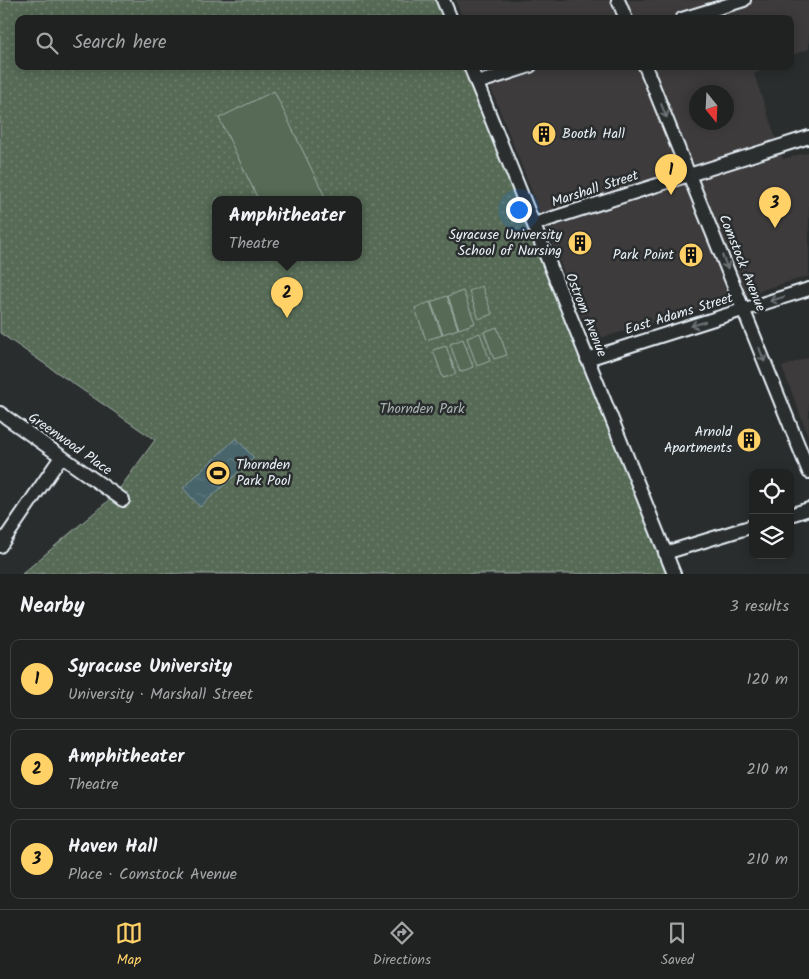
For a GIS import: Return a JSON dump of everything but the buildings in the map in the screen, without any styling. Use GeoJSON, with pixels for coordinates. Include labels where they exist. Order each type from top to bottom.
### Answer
{"type":"FeatureCollection","features":[{"type":"Feature","properties":{"kind":"street"},"geometry":{"type":"LineString","coordinates":[[443,0],[449,15]]}},
{"type":"Feature","properties":{"kind":"street"},"geometry":{"type":"LineString","coordinates":[[618,0],[624,15]]}},
{"type":"Feature","properties":{"kind":"street"},"geometry":{"type":"LineString","coordinates":[[695,15],[744,0]]}},
{"type":"Feature","properties":{"kind":"street","name":"Ostrom Avenue"},"geometry":{"type":"LineString","coordinates":[[471,70],[674,574]]}},
{"type":"Feature","properties":{"kind":"street"},"geometry":{"type":"LineString","coordinates":[[476,83],[517,70]]}},
{"type":"Feature","properties":{"kind":"street","name":"Comstock Avenue"},"geometry":{"type":"LineString","coordinates":[[647,70],[809,472]]}},
{"type":"Feature","properties":{"kind":"street","name":"Marshall Street"},"geometry":{"type":"LineString","coordinates":[[534,224],[809,138]]}},
{"type":"Feature","properties":{"kind":"street","name":"East Adams Street"},"geometry":{"type":"LineString","coordinates":[[587,359],[809,289]]}},
{"type":"Feature","properties":{"kind":"street","name":"Greenwood Place"},"geometry":{"type":"LineString","coordinates":[[0,413],[123,500]]}},
{"type":"Feature","properties":{"kind":"street"},"geometry":{"type":"LineString","coordinates":[[0,546],[62,457]]}},
{"type":"Feature","properties":{"kind":"street"},"geometry":{"type":"LineString","coordinates":[[793,514],[809,509]]}},
{"type":"Feature","properties":{"kind":"street"},"geometry":{"type":"LineString","coordinates":[[665,553],[749,527]]}},
{"type":"Feature","properties":{"kind":"shaded area"},"geometry":{"type":"Polygon","coordinates":[[[455,0],[809,0],[809,49],[794,55],[794,15],[461,15],[455,0]]]}},
{"type":"Feature","properties":{"kind":"shaded area"},"geometry":{"type":"Polygon","coordinates":[[[484,70],[764,70],[754,74],[783,159],[809,152],[809,276],[591,341],[484,70]]]}},
{"type":"Feature","properties":{"kind":"shaded area"},"geometry":{"type":"Polygon","coordinates":[[[809,357],[809,438],[782,367],[809,357]]]}},
{"type":"Feature","properties":{"kind":"green space","name":"Thornden Park"},"geometry":{"type":"Polygon","coordinates":[[[0,0],[437,0],[443,15],[15,15],[15,70],[465,70],[668,574],[22,574],[115,495],[155,440],[0,333],[0,0]]]}},
{"type":"Feature","properties":{"kind":"green space"},"geometry":{"type":"Polygon","coordinates":[[[274,91],[325,196],[257,196],[219,118],[274,91]]]}},
{"type":"Feature","properties":{"kind":"green space"},"geometry":{"type":"Polygon","coordinates":[[[482,286],[492,314],[479,319],[469,291],[482,286]]]}},
{"type":"Feature","properties":{"kind":"green space"},"geometry":{"type":"Polygon","coordinates":[[[463,291],[475,323],[459,329],[448,296],[463,291]]]}},
{"type":"Feature","properties":{"kind":"green space"},"geometry":{"type":"Polygon","coordinates":[[[447,296],[458,329],[443,334],[431,302],[447,296]]]}},
{"type":"Feature","properties":{"kind":"green space"},"geometry":{"type":"Polygon","coordinates":[[[430,302],[442,335],[426,340],[415,308],[430,302]]]}},
{"type":"Feature","properties":{"kind":"green space"},"geometry":{"type":"Polygon","coordinates":[[[497,327],[507,355],[494,359],[484,332],[497,327]]]}},
{"type":"Feature","properties":{"kind":"green space"},"geometry":{"type":"Polygon","coordinates":[[[480,333],[490,361],[477,366],[467,338],[480,333]]]}},
{"type":"Feature","properties":{"kind":"green space"},"geometry":{"type":"Polygon","coordinates":[[[463,339],[473,367],[460,372],[450,344],[463,339]]]}},
{"type":"Feature","properties":{"kind":"green space"},"geometry":{"type":"Polygon","coordinates":[[[446,346],[456,374],[443,378],[433,350],[446,346]]]}},
{"type":"Feature","properties":{"kind":"water","name":"Thornden Park Pool"},"geometry":{"type":"Polygon","coordinates":[[[236,438],[254,458],[200,507],[183,488],[236,438]]]}},
{"type":"Feature","properties":{"kind":"place","name":"Booth Hall"},"geometry":{"type":"Point","coordinates":[544,134]}},
{"type":"Feature","properties":{"kind":"place","name":"Syracuse University"},"geometry":{"type":"Point","coordinates":[671,195]}},
{"type":"Feature","properties":{"kind":"place","name":"Haven Hall"},"geometry":{"type":"Point","coordinates":[775,228]}},
{"type":"Feature","properties":{"kind":"place","name":"Syracuse University School of Nursing"},"geometry":{"type":"Point","coordinates":[580,243]}},
{"type":"Feature","properties":{"kind":"place","name":"Park Point"},"geometry":{"type":"Point","coordinates":[691,255]}},
{"type":"Feature","properties":{"kind":"place","name":"Amphitheater"},"geometry":{"type":"Point","coordinates":[287,318]}},
{"type":"Feature","properties":{"kind":"place","name":"Arnold Apartments"},"geometry":{"type":"Point","coordinates":[749,440]}},
{"type":"Feature","properties":{"kind":"place","name":"Thornden Park Pool"},"geometry":{"type":"Point","coordinates":[218,473]}}]}
